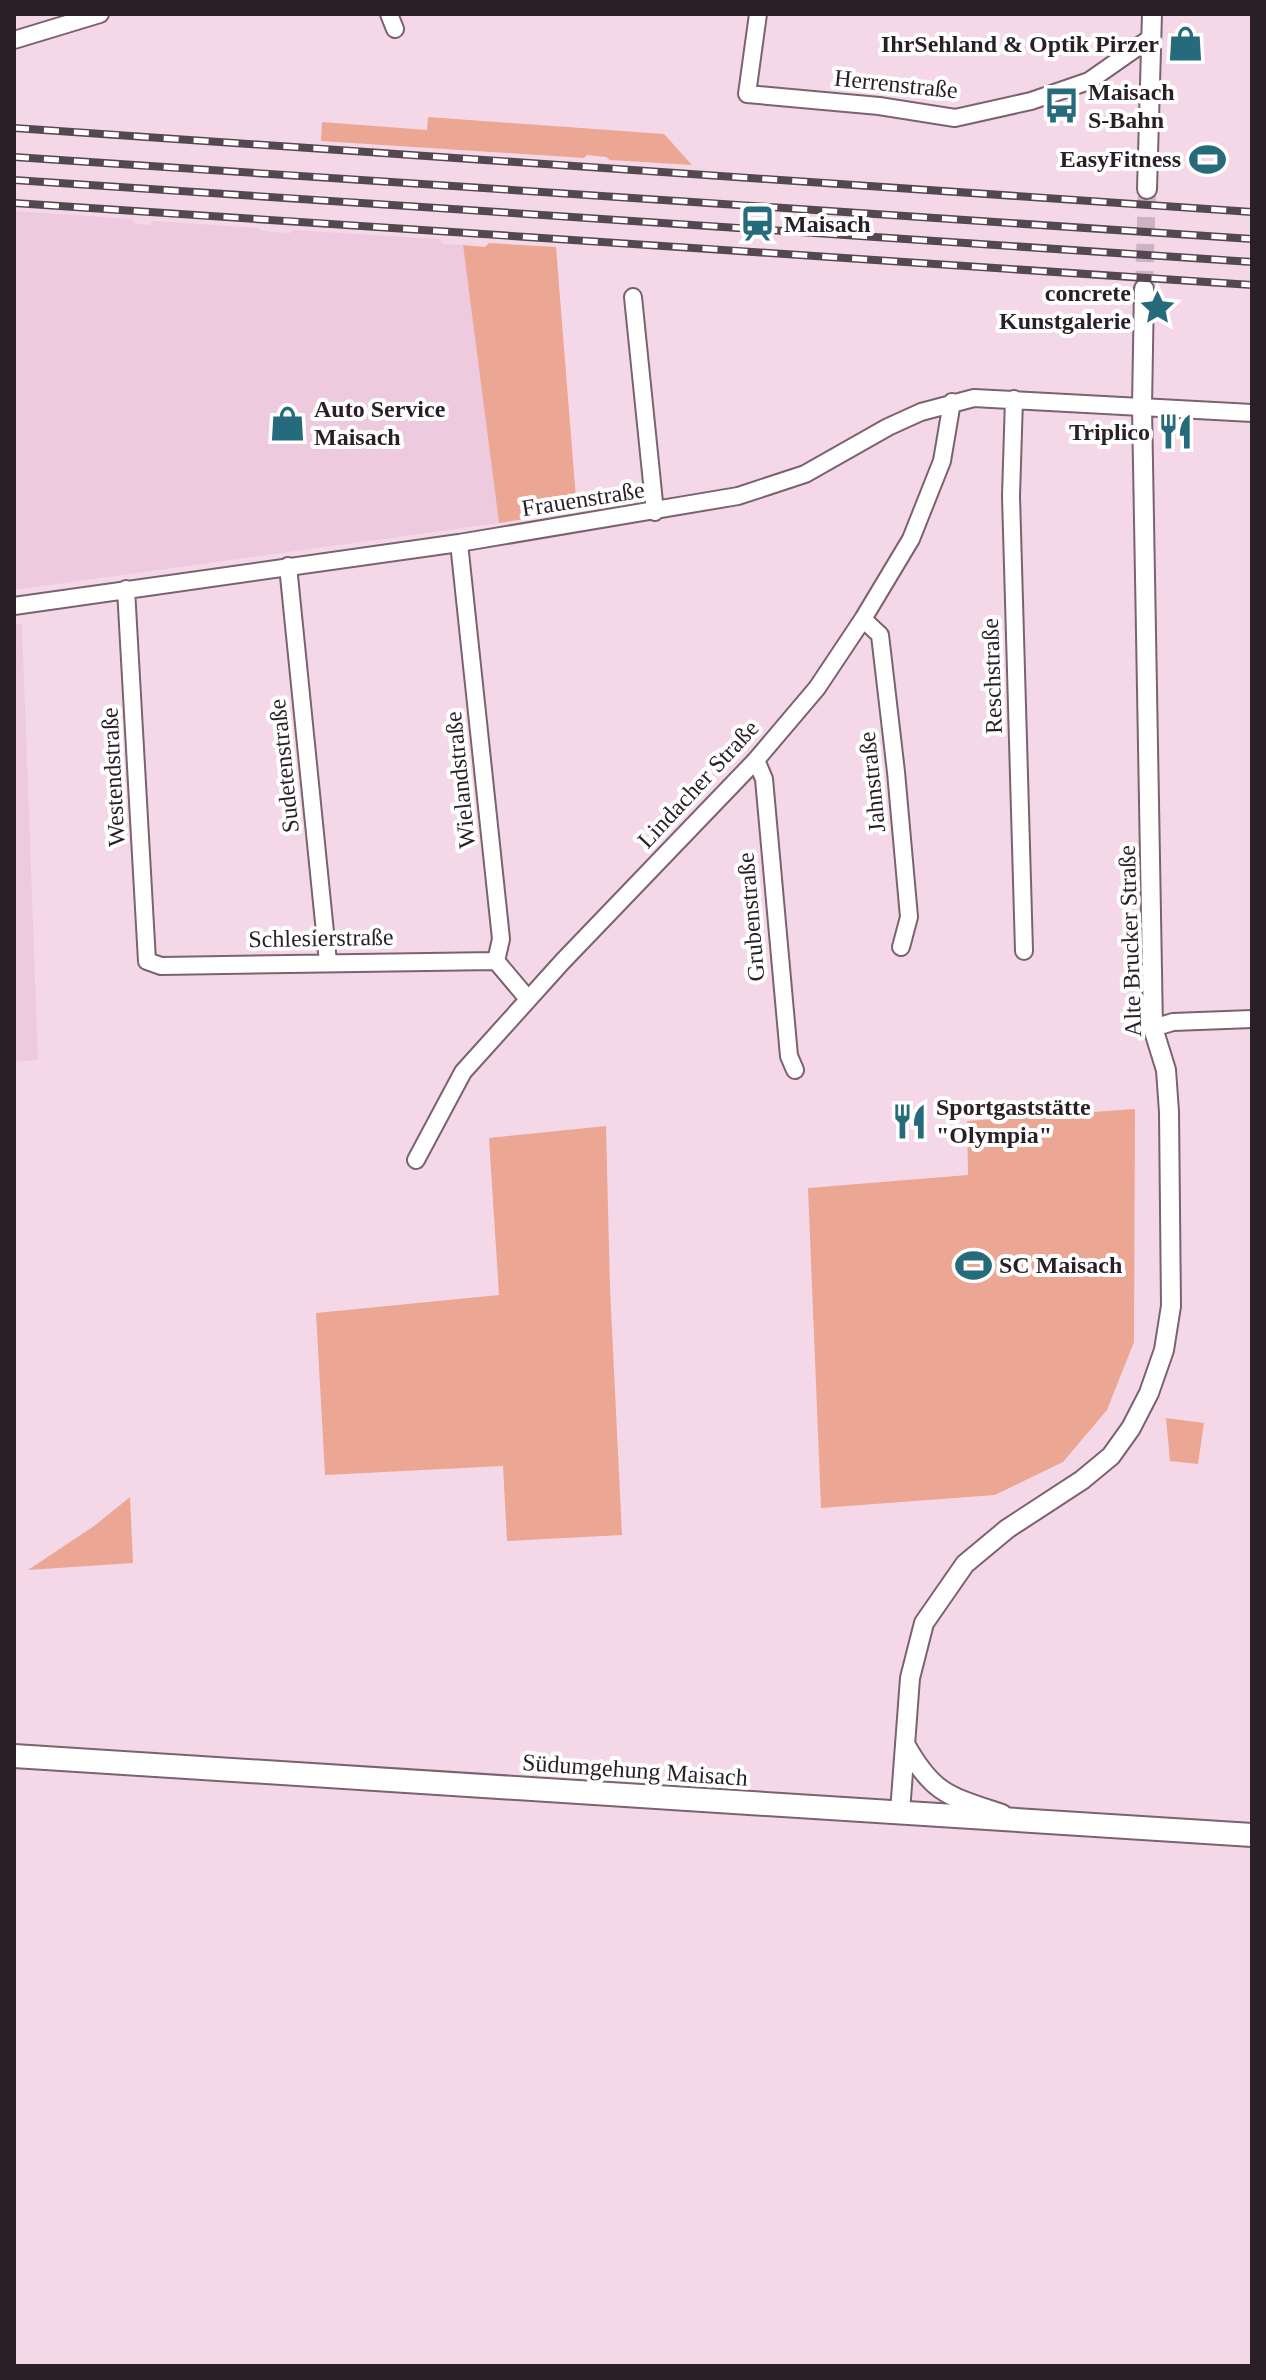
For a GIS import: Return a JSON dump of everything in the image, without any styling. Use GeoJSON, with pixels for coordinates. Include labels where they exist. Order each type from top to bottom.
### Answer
{"type":"FeatureCollection","features":[{"type":"Feature","properties":{"kind":"main road","name":"Südumgehung Maisach"},"geometry":{"type":"LineString","coordinates":[[14,1756],[1252,1835]]}},
{"type":"Feature","properties":{"kind":"street"},"geometry":{"type":"LineString","coordinates":[[14,40],[100,14]]}},
{"type":"Feature","properties":{"kind":"street","name":"Herrenstraße"},"geometry":{"type":"LineString","coordinates":[[758,14],[747,94],[879,106],[955,118],[1031,101],[1089,81],[1152,37]]}},
{"type":"Feature","properties":{"kind":"street"},"geometry":{"type":"LineString","coordinates":[[1147,189],[1152,14]]}},
{"type":"Feature","properties":{"kind":"street","name":"Alte Brucker Straße"},"geometry":{"type":"LineString","coordinates":[[900,1812],[910,1678],[924,1623],[953,1579],[976,1554],[1111,1456],[1131,1428],[1149,1393],[1164,1350],[1171,1306],[1171,1278],[1166,1070],[1153,1028],[1142,407],[1144,289]]}},
{"type":"Feature","properties":{"kind":"street"},"geometry":{"type":"LineString","coordinates":[[633,297],[655,512]]}},
{"type":"Feature","properties":{"kind":"street","name":"Frauenstraße"},"geometry":{"type":"LineString","coordinates":[[14,606],[459,543],[655,512],[753,492],[805,474],[888,427],[952,402],[985,397],[1252,413]]}},
{"type":"Feature","properties":{"kind":"street","name":"Reschstraße"},"geometry":{"type":"LineString","coordinates":[[1014,399],[1011,496],[1024,951]]}},
{"type":"Feature","properties":{"kind":"street","name":"Lindacher Straße"},"geometry":{"type":"LineString","coordinates":[[416,1160],[463,1072],[528,999],[756,760],[817,688],[911,539],[942,461],[952,402]]}},
{"type":"Feature","properties":{"kind":"street","name":"Wielandstraße"},"geometry":{"type":"LineString","coordinates":[[459,543],[501,939],[496,961]]}},
{"type":"Feature","properties":{"kind":"street","name":"Sudetenstraße"},"geometry":{"type":"LineString","coordinates":[[288,566],[328,962]]}},
{"type":"Feature","properties":{"kind":"street","name":"Westendstraße"},"geometry":{"type":"LineString","coordinates":[[126,589],[147,961]]}},
{"type":"Feature","properties":{"kind":"street","name":"Jahnstraße"},"geometry":{"type":"LineString","coordinates":[[863,619],[880,635],[896,772],[909,917],[901,947]]}},
{"type":"Feature","properties":{"kind":"street","name":"Grubenstraße"},"geometry":{"type":"LineString","coordinates":[[756,760],[764,779],[777,950],[789,1056],[795,1070]]}},
{"type":"Feature","properties":{"kind":"street","name":"Schlesierstraße"},"geometry":{"type":"LineString","coordinates":[[147,961],[161,966],[496,961]]}},
{"type":"Feature","properties":{"kind":"street"},"geometry":{"type":"LineString","coordinates":[[496,961],[528,999]]}},
{"type":"Feature","properties":{"kind":"street"},"geometry":{"type":"LineString","coordinates":[[1153,1028],[1173,1022],[1252,1019]]}},
{"type":"Feature","properties":{"kind":"street"},"geometry":{"type":"LineString","coordinates":[[905,1744],[918,1767],[937,1789],[964,1802],[1024,1821]]}},
{"type":"Feature","properties":{"kind":"shaded area"},"geometry":{"type":"Polygon","coordinates":[[[428,117],[664,134],[692,165],[610,160],[587,155],[584,158],[321,141],[322,122],[427,130],[428,117]]]}},
{"type":"Feature","properties":{"kind":"shaded area"},"geometry":{"type":"Polygon","coordinates":[[[14,211],[132,219],[136,224],[149,225],[153,221],[290,233],[293,230],[439,239],[443,244],[463,245],[499,523],[14,590],[14,211]]]}},
{"type":"Feature","properties":{"kind":"shaded area"},"geometry":{"type":"Polygon","coordinates":[[[489,243],[556,247],[577,511],[499,523],[463,245],[485,247],[489,243]]]}},
{"type":"Feature","properties":{"kind":"shaded area"},"geometry":{"type":"Polygon","coordinates":[[[14,624],[22,624],[38,1060],[14,1062],[14,624]]]}},
{"type":"Feature","properties":{"kind":"shaded area","name":"SC Maisach"},"geometry":{"type":"Polygon","coordinates":[[[1135,1109],[1134,1342],[1107,1410],[1063,1462],[995,1495],[821,1508],[808,1188],[968,1175],[967,1121],[1135,1109]]]}},
{"type":"Feature","properties":{"kind":"shaded area"},"geometry":{"type":"Polygon","coordinates":[[[606,1126],[622,1535],[507,1541],[503,1466],[325,1475],[316,1313],[499,1295],[489,1138],[606,1126]]]}},
{"type":"Feature","properties":{"kind":"shaded area"},"geometry":{"type":"Polygon","coordinates":[[[1166,1418],[1204,1423],[1198,1464],[1170,1461],[1166,1418]]]}},
{"type":"Feature","properties":{"kind":"shaded area"},"geometry":{"type":"Polygon","coordinates":[[[130,1497],[133,1563],[28,1570],[94,1526],[130,1497]]]}},
{"type":"Feature","properties":{"kind":"tunnel"},"geometry":{"type":"LineString","coordinates":[[1144,289],[1147,189]]}},
{"type":"Feature","properties":{"kind":"railway"},"geometry":{"type":"LineString","coordinates":[[14,128],[1252,212]]}},
{"type":"Feature","properties":{"kind":"railway"},"geometry":{"type":"LineString","coordinates":[[14,157],[1252,239]]}},
{"type":"Feature","properties":{"kind":"railway"},"geometry":{"type":"LineString","coordinates":[[14,180],[1252,262]]}},
{"type":"Feature","properties":{"kind":"railway"},"geometry":{"type":"LineString","coordinates":[[14,203],[1252,285]]}},
{"type":"Feature","properties":{"kind":"place","name":"IhrSehland & Optik Pirzer"},"geometry":{"type":"Point","coordinates":[1185,44]}},
{"type":"Feature","properties":{"kind":"place","name":"Maisach S-Bahn"},"geometry":{"type":"Point","coordinates":[1062,106]}},
{"type":"Feature","properties":{"kind":"place","name":"EasyFitness"},"geometry":{"type":"Point","coordinates":[1207,159]}},
{"type":"Feature","properties":{"kind":"place","name":"Maisach"},"geometry":{"type":"Point","coordinates":[758,224]}},
{"type":"Feature","properties":{"kind":"place","name":"concrete Kunstgalerie"},"geometry":{"type":"Point","coordinates":[1157,307]}},
{"type":"Feature","properties":{"kind":"place","name":"Auto Service Maisach"},"geometry":{"type":"Point","coordinates":[288,423]}},
{"type":"Feature","properties":{"kind":"place","name":"Triplico"},"geometry":{"type":"Point","coordinates":[1176,432]}},
{"type":"Feature","properties":{"kind":"place","name":"Sportgaststätte \"Olympia\""},"geometry":{"type":"Point","coordinates":[910,1121]}},
{"type":"Feature","properties":{"kind":"place","name":"SC Maisach"},"geometry":{"type":"Point","coordinates":[973,1265]}}]}
